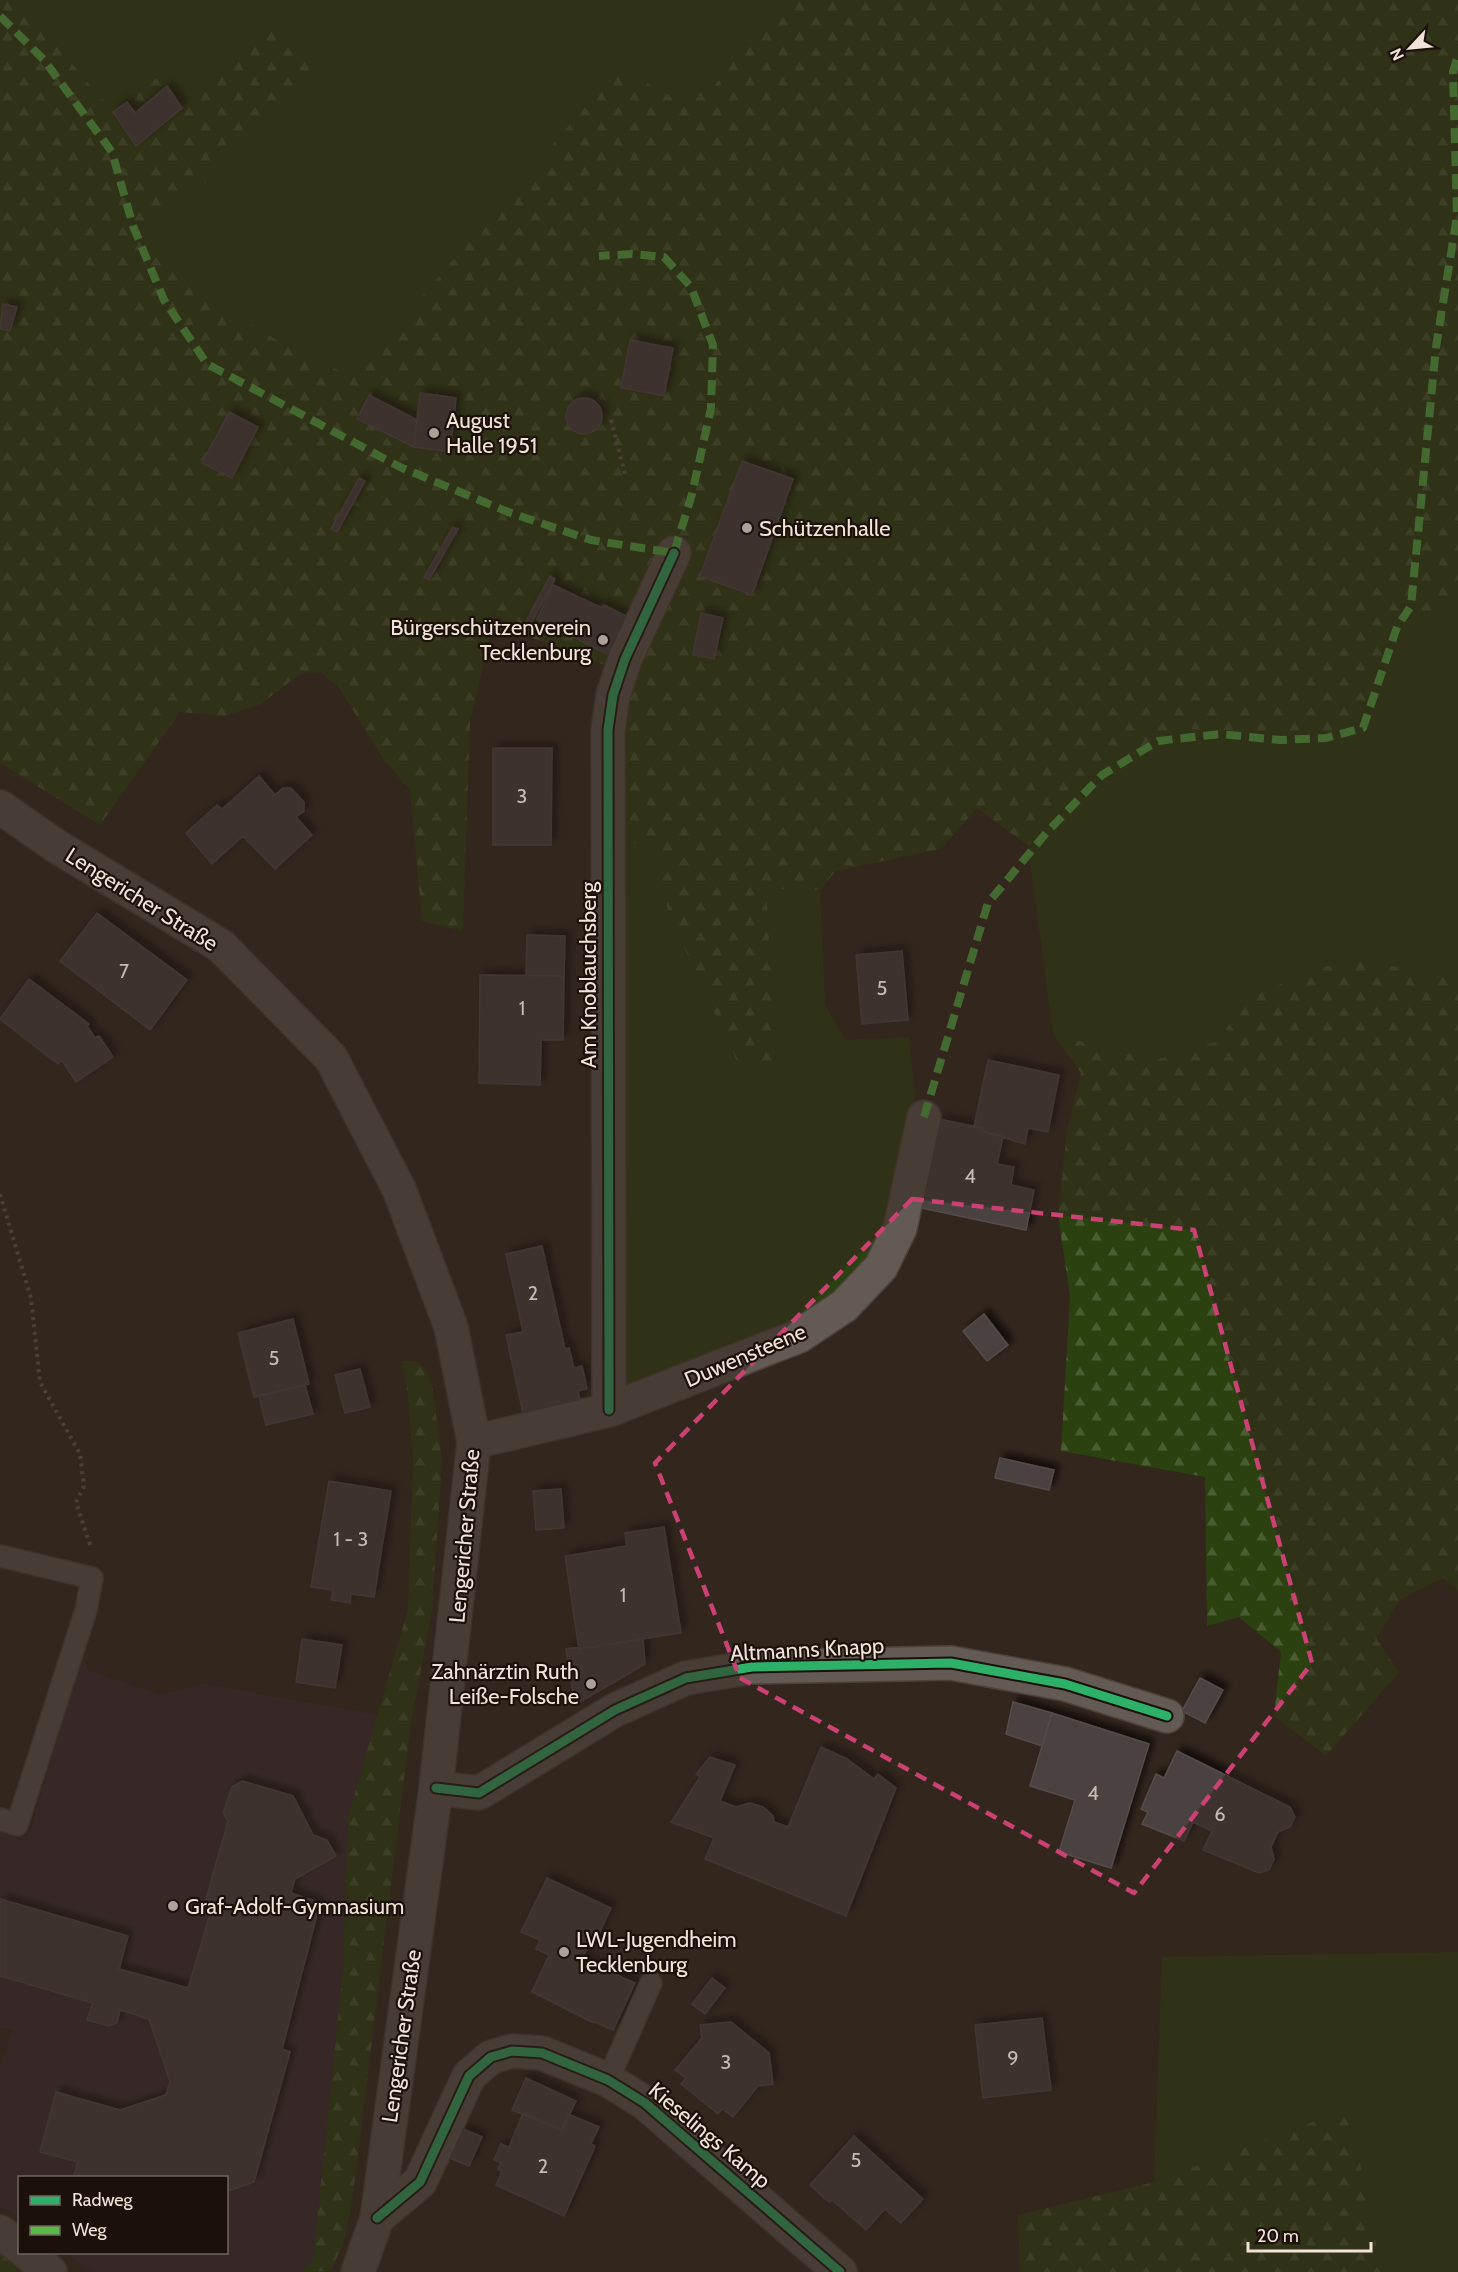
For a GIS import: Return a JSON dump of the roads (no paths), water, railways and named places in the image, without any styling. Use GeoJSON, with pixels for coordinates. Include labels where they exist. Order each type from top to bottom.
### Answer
{"type":"FeatureCollection","features":[{"type":"Feature","properties":{"kind":"street","name":"Am Knoblauchsberg"},"geometry":{"type":"LineString","coordinates":[[609,1410],[608,730],[613,694],[624,660],[674,553]]}},
{"type":"Feature","properties":{"kind":"street","name":"Lengericher Straße"},"geometry":{"type":"LineString","coordinates":[[0,807],[56,846],[221,946],[331,1058],[399,1189],[451,1327],[474,1442],[436,1788],[377,2218],[358,2272]]}},
{"type":"Feature","properties":{"kind":"street","name":"Duwensteene"},"geometry":{"type":"LineString","coordinates":[[474,1442],[609,1410],[798,1336],[844,1306],[881,1267],[900,1228],[924,1117]]}},
{"type":"Feature","properties":{"kind":"street","name":"Altmanns Knapp"},"geometry":{"type":"LineString","coordinates":[[436,1788],[479,1793],[539,1768],[615,1710],[686,1678],[753,1667],[951,1663],[1065,1684],[1167,1716]]}},
{"type":"Feature","properties":{"kind":"street","name":"Kieselings Kamp"},"geometry":{"type":"LineString","coordinates":[[377,2218],[420,2182],[469,2076],[491,2057],[512,2051],[542,2053],[608,2080],[645,2103],[840,2272]]}},
{"type":"Feature","properties":{"kind":"street"},"geometry":{"type":"LineString","coordinates":[[0,2232],[18,2246]]}},
{"type":"Feature","properties":{"kind":"street"},"geometry":{"type":"LineString","coordinates":[[27,2254],[50,2272]]}},
{"type":"Feature","properties":{"kind":"lane"},"geometry":{"type":"LineString","coordinates":[[0,1556],[92,1578],[86,1610],[17,1825],[0,1819]]}},
{"type":"Feature","properties":{"kind":"lane"},"geometry":{"type":"LineString","coordinates":[[608,2080],[651,1983]]}},
{"type":"Feature","properties":{"kind":"place","name":"August Halle 1951"},"geometry":{"type":"Point","coordinates":[434,433]}},
{"type":"Feature","properties":{"kind":"place","name":"Schützenhalle"},"geometry":{"type":"Point","coordinates":[747,528]}},
{"type":"Feature","properties":{"kind":"place","name":"Bürgerschützenverein Tecklenburg"},"geometry":{"type":"Point","coordinates":[603,640]}},
{"type":"Feature","properties":{"kind":"place","name":"Zahnärztin Ruth Leiße-Folsche"},"geometry":{"type":"Point","coordinates":[591,1684]}},
{"type":"Feature","properties":{"kind":"place","name":"Graf-Adolf-Gymnasium"},"geometry":{"type":"Point","coordinates":[173,1906]}},
{"type":"Feature","properties":{"kind":"place","name":"LWL-Jugendheim Tecklenburg"},"geometry":{"type":"Point","coordinates":[564,1952]}}]}
